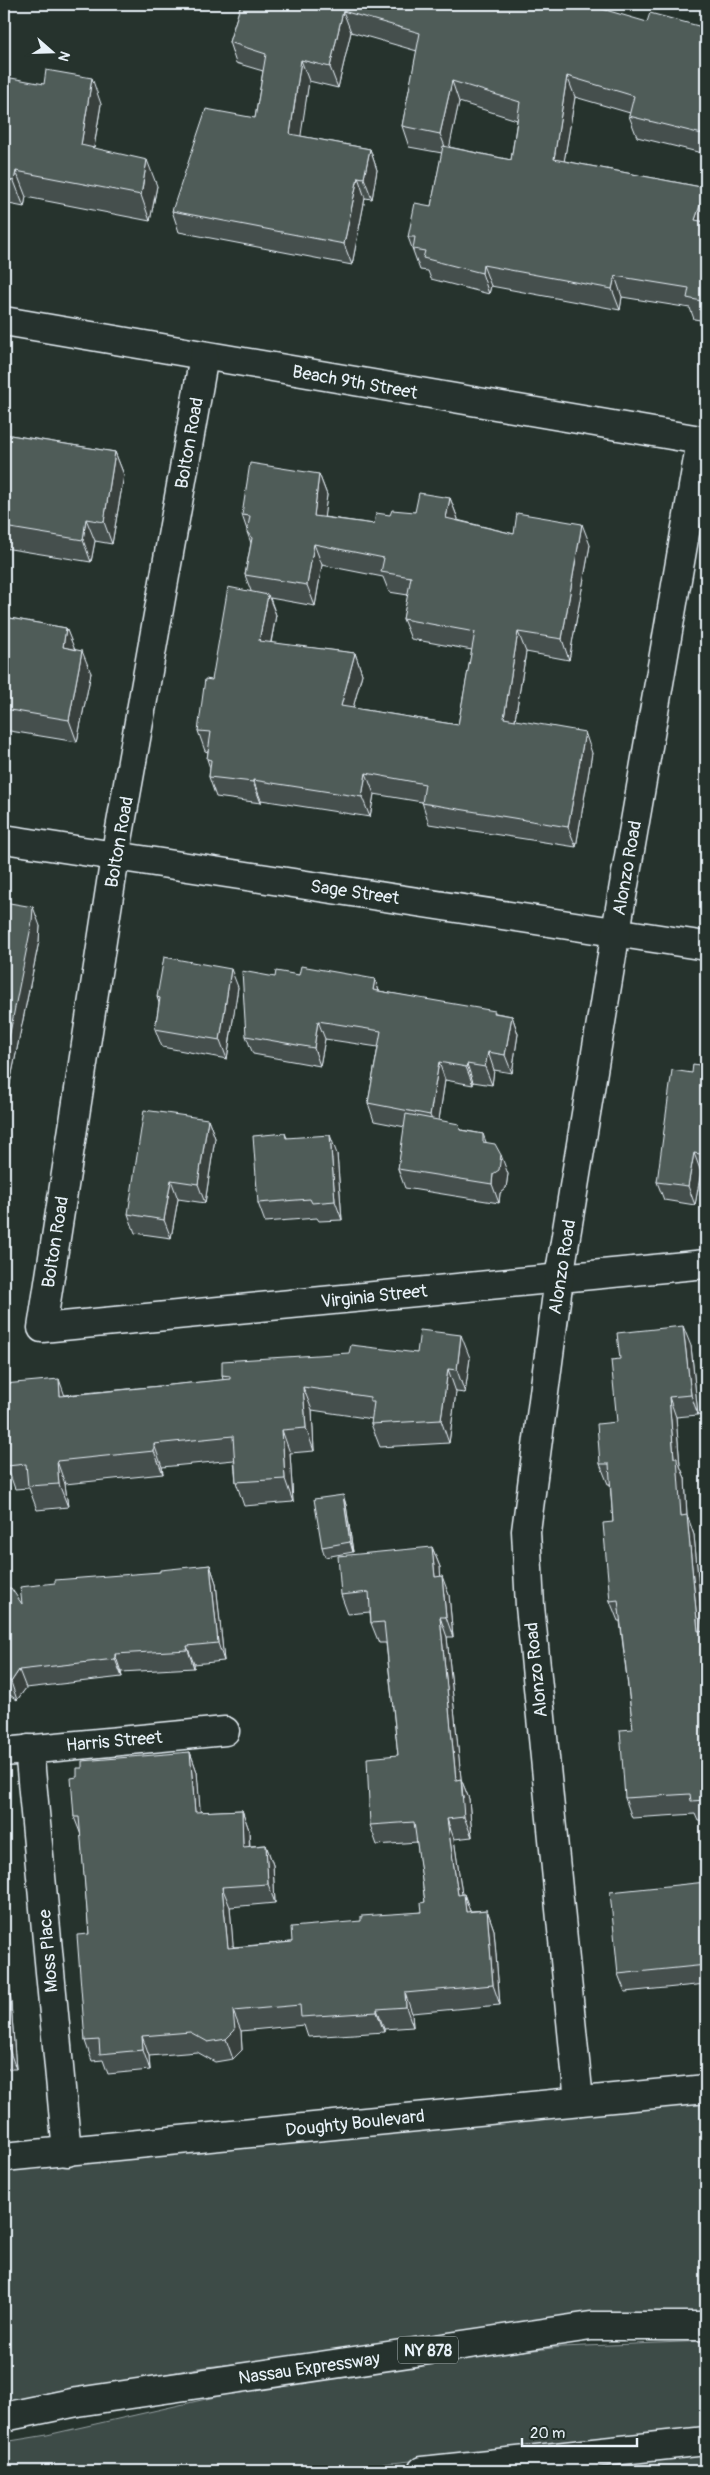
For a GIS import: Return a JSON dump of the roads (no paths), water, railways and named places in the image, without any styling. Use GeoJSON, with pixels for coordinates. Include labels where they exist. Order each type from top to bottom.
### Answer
{"type":"FeatureCollection","features":[{"type":"Feature","properties":{"kind":"main road","name":"Beach 9th Street"},"geometry":{"type":"LineString","coordinates":[[4,321],[704,441]]}},
{"type":"Feature","properties":{"kind":"main road","name":"Bolton Road"},"geometry":{"type":"LineString","coordinates":[[42,1328],[115,857],[204,356]]}},
{"type":"Feature","properties":{"kind":"main road","name":"Alonzo Road"},"geometry":{"type":"LineString","coordinates":[[579,2101],[530,1606],[526,1532],[559,1278],[616,931],[704,441]]}},
{"type":"Feature","properties":{"kind":"main road","name":"Sage Street"},"geometry":{"type":"LineString","coordinates":[[4,839],[706,946]]}},
{"type":"Feature","properties":{"kind":"main road","name":"Virginia Street"},"geometry":{"type":"LineString","coordinates":[[42,1328],[706,1264]]}},
{"type":"Feature","properties":{"kind":"main road","name":"Harris Street"},"geometry":{"type":"LineString","coordinates":[[16,1750],[225,1730]]}},
{"type":"Feature","properties":{"kind":"main road","name":"Moss Place"},"geometry":{"type":"LineString","coordinates":[[16,1750],[67,2152]]}},
{"type":"Feature","properties":{"kind":"main road","name":"Doughty Boulevard"},"geometry":{"type":"LineString","coordinates":[[4,2157],[706,2089]]}},
{"type":"Feature","properties":{"kind":"main road","name":"Nassau Expressway"},"geometry":{"type":"LineString","coordinates":[[4,2417],[77,2402],[591,2326],[706,2326]]}},
{"type":"Feature","properties":{"kind":"main road"},"geometry":{"type":"LineString","coordinates":[[422,2471],[706,2441]]}}]}
